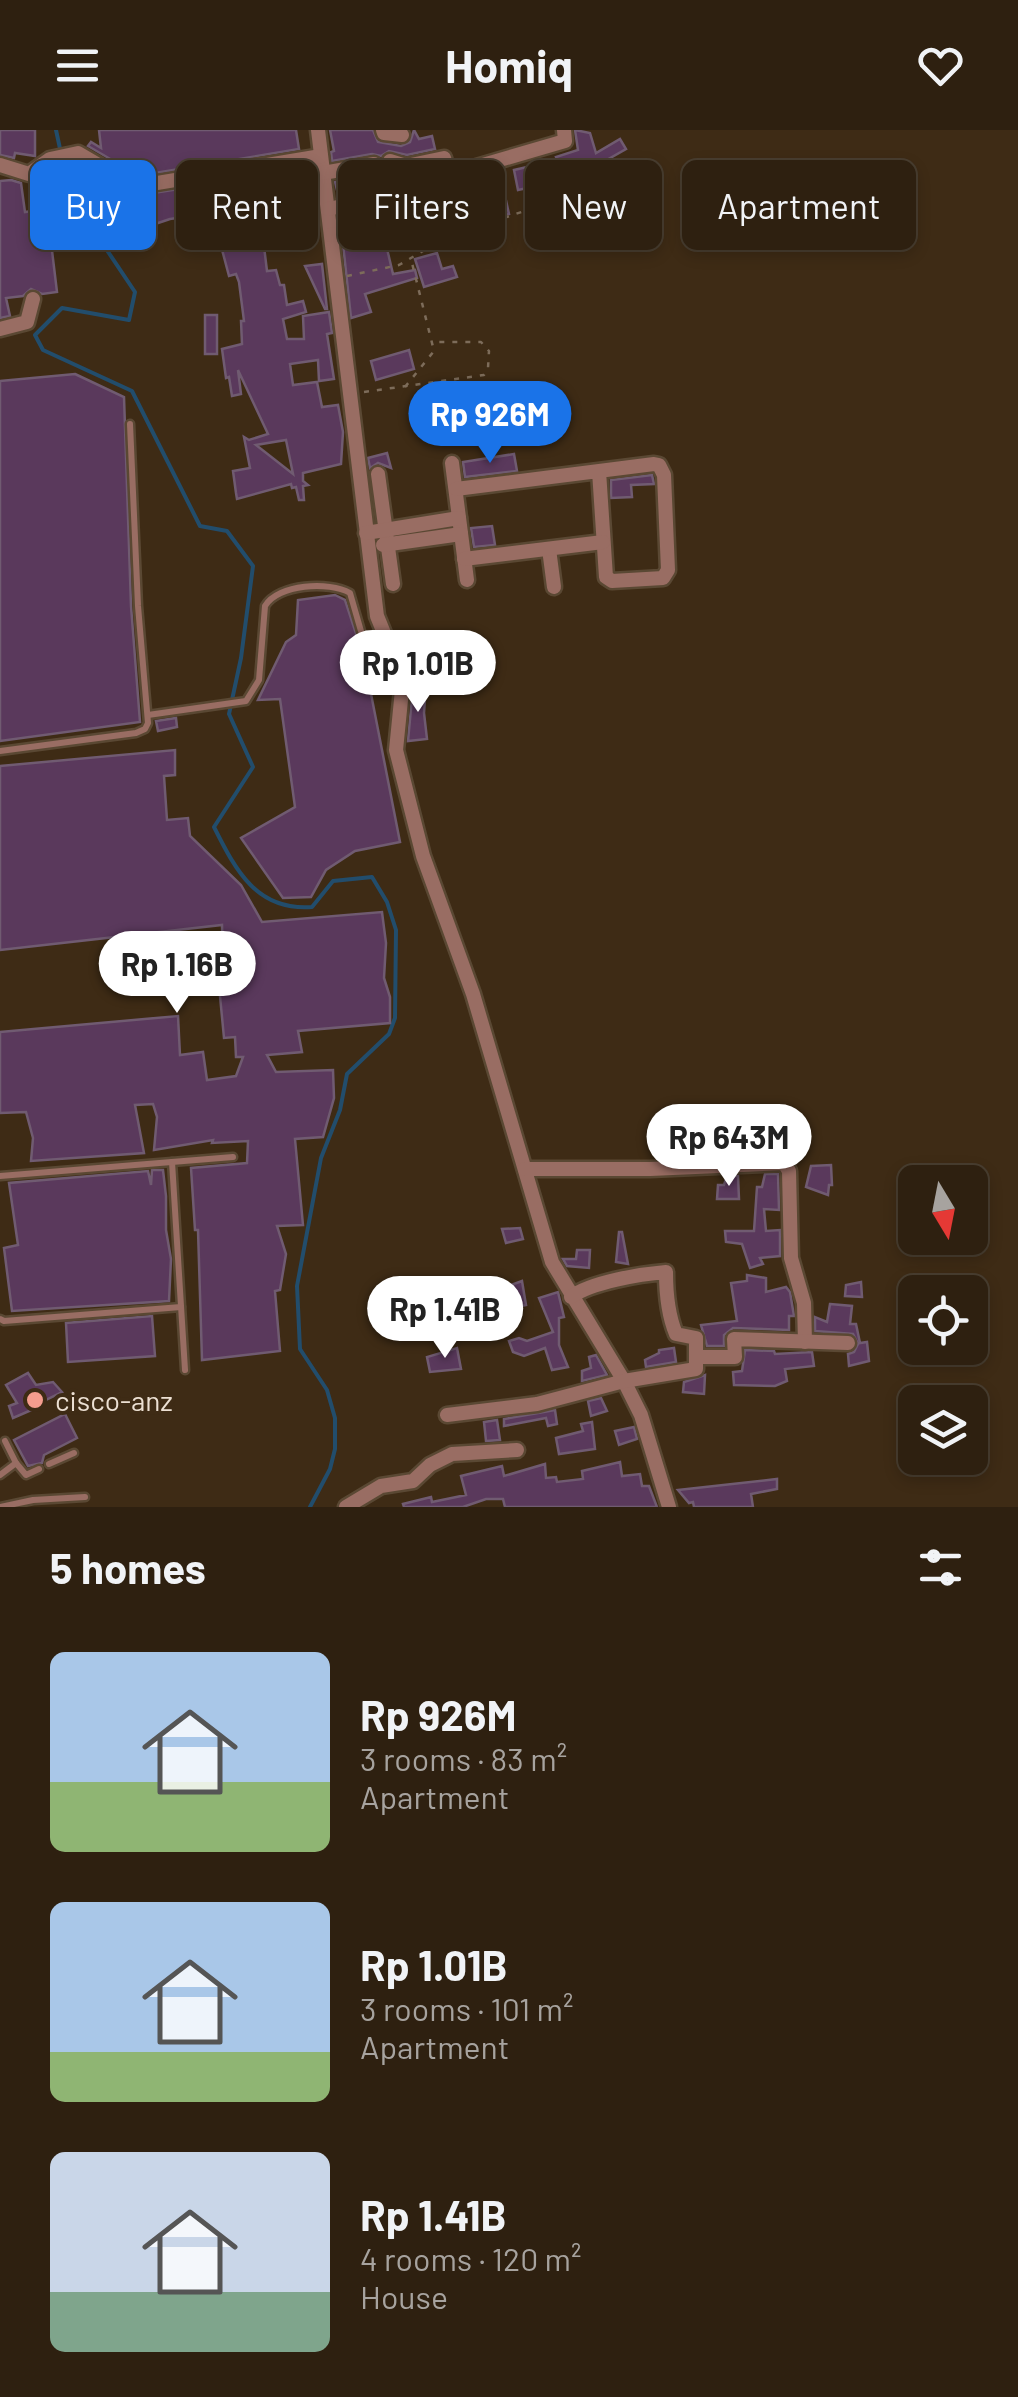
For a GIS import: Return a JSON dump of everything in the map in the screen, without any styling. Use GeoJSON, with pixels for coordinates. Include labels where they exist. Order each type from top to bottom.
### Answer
{"type":"FeatureCollection","features":[{"type":"Feature","properties":{"kind":"street"},"geometry":{"type":"LineString","coordinates":[[318,130],[378,625],[403,680],[396,732],[399,764],[432,887],[474,994],[552,1262],[624,1381],[654,1450],[669,1507]]}},
{"type":"Feature","properties":{"kind":"street"},"geometry":{"type":"LineString","coordinates":[[384,130],[402,135]]}},
{"type":"Feature","properties":{"kind":"street"},"geometry":{"type":"LineString","coordinates":[[500,160],[564,141],[564,130]]}},
{"type":"Feature","properties":{"kind":"street"},"geometry":{"type":"LineString","coordinates":[[420,160],[442,151],[445,160]]}},
{"type":"Feature","properties":{"kind":"street"},"geometry":{"type":"LineString","coordinates":[[0,165],[31,173],[50,159],[73,152],[139,186],[321,156]]}},
{"type":"Feature","properties":{"kind":"street"},"geometry":{"type":"LineString","coordinates":[[324,174],[338,171]]}},
{"type":"Feature","properties":{"kind":"street"},"geometry":{"type":"LineString","coordinates":[[328,209],[338,207]]}},
{"type":"Feature","properties":{"kind":"street"},"geometry":{"type":"LineString","coordinates":[[331,235],[338,234]]}},
{"type":"Feature","properties":{"kind":"street"},"geometry":{"type":"LineString","coordinates":[[0,329],[27,322],[33,298]]}},
{"type":"Feature","properties":{"kind":"street"},"geometry":{"type":"LineString","coordinates":[[452,463],[467,580]]}},
{"type":"Feature","properties":{"kind":"street"},"geometry":{"type":"LineString","coordinates":[[456,489],[654,464],[662,469],[667,575],[658,580],[608,580],[599,471]]}},
{"type":"Feature","properties":{"kind":"street"},"geometry":{"type":"LineString","coordinates":[[378,474],[394,584]]}},
{"type":"Feature","properties":{"kind":"street"},"geometry":{"type":"LineString","coordinates":[[367,540],[460,526]]}},
{"type":"Feature","properties":{"kind":"street"},"geometry":{"type":"LineString","coordinates":[[464,559],[603,542]]}},
{"type":"Feature","properties":{"kind":"street"},"geometry":{"type":"LineString","coordinates":[[549,549],[554,587]]}},
{"type":"Feature","properties":{"kind":"street"},"geometry":{"type":"LineString","coordinates":[[525,1169],[650,1170],[784,1162],[790,1171],[790,1258],[804,1303],[805,1342]]}},
{"type":"Feature","properties":{"kind":"street"},"geometry":{"type":"LineString","coordinates":[[447,1415],[537,1404],[624,1381],[694,1371],[696,1338],[676,1334],[673,1329],[666,1299],[666,1272],[636,1274],[630,1280],[586,1287],[570,1297]]}},
{"type":"Feature","properties":{"kind":"street"},"geometry":{"type":"LineString","coordinates":[[697,1357],[735,1357],[734,1339],[848,1344]]}},
{"type":"Feature","properties":{"kind":"street"},"geometry":{"type":"LineString","coordinates":[[346,1507],[380,1486],[413,1481],[430,1465],[452,1454],[517,1450]]}},
{"type":"Feature","properties":{"kind":"lane"},"geometry":{"type":"LineString","coordinates":[[0,751],[136,734],[146,728],[130,424]]}},
{"type":"Feature","properties":{"kind":"lane"},"geometry":{"type":"LineString","coordinates":[[148,714],[246,701],[260,680],[265,606],[279,591],[335,586],[350,592],[367,652]]}},
{"type":"Feature","properties":{"kind":"lane"},"geometry":{"type":"LineString","coordinates":[[0,1176],[233,1157]]}},
{"type":"Feature","properties":{"kind":"lane"},"geometry":{"type":"LineString","coordinates":[[172,1162],[185,1370]]}},
{"type":"Feature","properties":{"kind":"lane"},"geometry":{"type":"LineString","coordinates":[[0,1319],[181,1307]]}},
{"type":"Feature","properties":{"kind":"lane"},"geometry":{"type":"LineString","coordinates":[[5,1441],[26,1475],[40,1469]]}},
{"type":"Feature","properties":{"kind":"lane"},"geometry":{"type":"LineString","coordinates":[[48,1464],[74,1452]]}},
{"type":"Feature","properties":{"kind":"lane"},"geometry":{"type":"LineString","coordinates":[[0,1474],[16,1464]]}},
{"type":"Feature","properties":{"kind":"lane"},"geometry":{"type":"LineString","coordinates":[[0,1507],[85,1496]]}},
{"type":"Feature","properties":{"kind":"path"},"geometry":{"type":"LineString","coordinates":[[336,278],[385,268],[462,232],[525,212]]}},
{"type":"Feature","properties":{"kind":"path"},"geometry":{"type":"LineString","coordinates":[[404,389],[429,360],[434,342],[412,250]]}},
{"type":"Feature","properties":{"kind":"path"},"geometry":{"type":"LineString","coordinates":[[348,395],[484,375],[488,368],[489,351],[481,342],[434,342]]}},
{"type":"Feature","properties":{"kind":"building"},"geometry":{"type":"Polygon","coordinates":[[[0,130],[35,130],[35,156],[0,155],[0,130]]]}},
{"type":"Feature","properties":{"kind":"building"},"geometry":{"type":"Polygon","coordinates":[[[99,130],[296,130],[299,149],[233,160],[176,160],[176,170],[156,173],[156,160],[112,160],[88,146],[91,142],[101,148],[99,130]]]}},
{"type":"Feature","properties":{"kind":"building"},"geometry":{"type":"Polygon","coordinates":[[[330,130],[373,130],[378,142],[401,146],[410,142],[414,130],[419,139],[432,136],[435,149],[407,155],[389,151],[381,156],[332,161],[330,130]]]}},
{"type":"Feature","properties":{"kind":"building"},"geometry":{"type":"Polygon","coordinates":[[[575,130],[590,133],[596,153],[620,139],[626,149],[607,160],[556,157],[578,150],[575,130]]]}},
{"type":"Feature","properties":{"kind":"building"},"geometry":{"type":"Polygon","coordinates":[[[525,167],[525,188],[518,190],[514,170],[525,167]]]}},
{"type":"Feature","properties":{"kind":"building"},"geometry":{"type":"Polygon","coordinates":[[[0,181],[21,183],[25,212],[30,211],[30,250],[52,250],[57,292],[42,294],[31,289],[23,296],[6,298],[10,316],[0,318],[0,181]]]}},
{"type":"Feature","properties":{"kind":"building"},"geometry":{"type":"Polygon","coordinates":[[[176,189],[176,218],[156,224],[156,193],[176,189]]]}},
{"type":"Feature","properties":{"kind":"building"},"geometry":{"type":"Polygon","coordinates":[[[222,250],[264,250],[267,271],[276,270],[280,285],[284,285],[287,305],[303,301],[306,312],[283,319],[287,339],[304,339],[303,316],[329,312],[332,333],[327,334],[334,379],[319,381],[318,360],[290,364],[293,385],[317,382],[322,407],[338,405],[343,432],[341,464],[303,473],[303,481],[308,485],[303,486],[304,500],[299,500],[296,487],[291,484],[237,499],[233,471],[250,468],[244,437],[249,440],[268,434],[238,370],[241,394],[232,396],[229,377],[226,378],[222,349],[242,344],[244,321],[239,282],[236,274],[229,276],[222,250]],[[286,440],[256,445],[293,474],[286,440]]]}},
{"type":"Feature","properties":{"kind":"building"},"geometry":{"type":"Polygon","coordinates":[[[344,250],[387,250],[393,274],[415,270],[417,278],[365,294],[371,312],[351,318],[344,250]]]}},
{"type":"Feature","properties":{"kind":"building"},"geometry":{"type":"Polygon","coordinates":[[[437,253],[442,269],[453,266],[457,277],[424,287],[415,259],[437,253]]]}},
{"type":"Feature","properties":{"kind":"building"},"geometry":{"type":"Polygon","coordinates":[[[322,264],[327,309],[305,266],[322,264]]]}},
{"type":"Feature","properties":{"kind":"building"},"geometry":{"type":"Polygon","coordinates":[[[205,315],[217,315],[217,354],[205,354],[205,315]]]}},
{"type":"Feature","properties":{"kind":"building"},"geometry":{"type":"Polygon","coordinates":[[[409,350],[414,369],[376,380],[371,361],[409,350]]]}},
{"type":"Feature","properties":{"kind":"building"},"geometry":{"type":"Polygon","coordinates":[[[75,374],[124,397],[131,606],[140,722],[0,741],[0,381],[75,374]]]}},
{"type":"Feature","properties":{"kind":"building"},"geometry":{"type":"Polygon","coordinates":[[[387,453],[391,468],[378,463],[370,468],[368,458],[387,453]]]}},
{"type":"Feature","properties":{"kind":"building"},"geometry":{"type":"Polygon","coordinates":[[[514,454],[517,471],[465,477],[463,462],[514,454]]]}},
{"type":"Feature","properties":{"kind":"building"},"geometry":{"type":"Polygon","coordinates":[[[652,475],[654,484],[631,485],[632,497],[611,498],[611,480],[652,475]]]}},
{"type":"Feature","properties":{"kind":"building"},"geometry":{"type":"Polygon","coordinates":[[[492,526],[495,545],[474,547],[471,528],[492,526]]]}},
{"type":"Feature","properties":{"kind":"building"},"geometry":{"type":"Polygon","coordinates":[[[335,595],[345,600],[364,658],[400,842],[355,851],[326,870],[311,897],[283,898],[241,838],[295,807],[280,699],[258,700],[286,642],[296,635],[298,600],[335,595]]]}},
{"type":"Feature","properties":{"kind":"building"},"geometry":{"type":"Polygon","coordinates":[[[426,685],[427,739],[408,741],[413,687],[426,685]]]}},
{"type":"Feature","properties":{"kind":"building"},"geometry":{"type":"Polygon","coordinates":[[[176,718],[177,727],[158,731],[156,721],[176,718]]]}},
{"type":"Feature","properties":{"kind":"building"},"geometry":{"type":"Polygon","coordinates":[[[175,750],[175,775],[164,776],[167,820],[188,818],[190,836],[241,885],[262,922],[382,912],[386,943],[384,978],[390,997],[390,1023],[298,1031],[302,1052],[267,1055],[276,1072],[333,1070],[334,1098],[323,1137],[295,1139],[303,1225],[277,1226],[286,1254],[280,1290],[275,1291],[280,1351],[202,1360],[198,1230],[191,1168],[247,1163],[248,1141],[212,1143],[213,1140],[154,1150],[157,1117],[153,1104],[135,1105],[144,1153],[31,1161],[33,1138],[26,1112],[0,1113],[0,1032],[178,1016],[180,1055],[203,1052],[207,1080],[236,1076],[243,1057],[236,1057],[235,1037],[224,1038],[220,996],[222,925],[0,950],[0,766],[175,750]]]}},
{"type":"Feature","properties":{"kind":"building"},"geometry":{"type":"Polygon","coordinates":[[[775,1132],[780,1133],[779,1153],[763,1153],[766,1145],[771,1146],[775,1132]]]}},
{"type":"Feature","properties":{"kind":"building"},"geometry":{"type":"Polygon","coordinates":[[[831,1165],[828,1195],[806,1187],[811,1166],[831,1165]]]}},
{"type":"Feature","properties":{"kind":"building"},"geometry":{"type":"Polygon","coordinates":[[[152,1170],[163,1170],[171,1259],[169,1301],[12,1311],[4,1248],[18,1245],[9,1183],[148,1171],[151,1185],[152,1170]]]}},
{"type":"Feature","properties":{"kind":"building"},"geometry":{"type":"Polygon","coordinates":[[[765,1174],[778,1174],[779,1210],[764,1209],[766,1231],[780,1230],[780,1256],[760,1258],[763,1264],[750,1268],[742,1244],[726,1242],[725,1231],[754,1231],[757,1187],[762,1187],[765,1174]]]}},
{"type":"Feature","properties":{"kind":"building"},"geometry":{"type":"Polygon","coordinates":[[[727,1176],[738,1176],[739,1199],[717,1199],[718,1185],[724,1185],[727,1176]]]}},
{"type":"Feature","properties":{"kind":"building"},"geometry":{"type":"Polygon","coordinates":[[[520,1228],[523,1239],[506,1243],[502,1229],[520,1228]]]}},
{"type":"Feature","properties":{"kind":"building"},"geometry":{"type":"Polygon","coordinates":[[[622,1232],[628,1264],[616,1262],[622,1232]]]}},
{"type":"Feature","properties":{"kind":"building"},"geometry":{"type":"Polygon","coordinates":[[[577,1250],[590,1250],[589,1268],[567,1266],[563,1259],[576,1259],[577,1250]]]}},
{"type":"Feature","properties":{"kind":"building"},"geometry":{"type":"Polygon","coordinates":[[[747,1275],[766,1278],[766,1292],[786,1287],[790,1292],[794,1316],[789,1316],[789,1330],[733,1328],[724,1335],[724,1346],[707,1346],[701,1325],[737,1321],[731,1283],[747,1281],[747,1275]]]}},
{"type":"Feature","properties":{"kind":"building"},"geometry":{"type":"Polygon","coordinates":[[[522,1281],[526,1305],[504,1310],[500,1289],[522,1281]]]}},
{"type":"Feature","properties":{"kind":"building"},"geometry":{"type":"Polygon","coordinates":[[[861,1282],[862,1297],[845,1296],[846,1285],[861,1282]]]}},
{"type":"Feature","properties":{"kind":"building"},"geometry":{"type":"Polygon","coordinates":[[[558,1292],[564,1317],[559,1318],[559,1345],[568,1367],[552,1370],[545,1348],[524,1356],[513,1352],[509,1341],[527,1341],[553,1332],[539,1298],[558,1292]]]}},
{"type":"Feature","properties":{"kind":"building"},"geometry":{"type":"Polygon","coordinates":[[[830,1304],[852,1306],[850,1324],[856,1324],[860,1343],[867,1342],[869,1361],[849,1366],[848,1354],[858,1344],[853,1334],[815,1331],[815,1317],[827,1322],[830,1304]]]}},
{"type":"Feature","properties":{"kind":"building"},"geometry":{"type":"Polygon","coordinates":[[[152,1316],[155,1356],[68,1362],[66,1323],[152,1316]]]}},
{"type":"Feature","properties":{"kind":"building"},"geometry":{"type":"Polygon","coordinates":[[[457,1348],[461,1369],[430,1372],[427,1357],[457,1348]]]}},
{"type":"Feature","properties":{"kind":"building"},"geometry":{"type":"Polygon","coordinates":[[[674,1348],[676,1362],[646,1367],[645,1360],[659,1350],[674,1348]]]}},
{"type":"Feature","properties":{"kind":"building"},"geometry":{"type":"Polygon","coordinates":[[[745,1350],[775,1354],[812,1352],[814,1366],[785,1369],[787,1381],[775,1386],[734,1385],[733,1372],[742,1371],[745,1350]]]}},
{"type":"Feature","properties":{"kind":"building"},"geometry":{"type":"Polygon","coordinates":[[[596,1355],[607,1375],[582,1381],[582,1371],[591,1368],[589,1357],[596,1355]]]}},
{"type":"Feature","properties":{"kind":"building"},"geometry":{"type":"Polygon","coordinates":[[[28,1373],[36,1385],[53,1382],[62,1392],[13,1418],[9,1406],[17,1403],[6,1385],[28,1373]]]}},
{"type":"Feature","properties":{"kind":"building"},"geometry":{"type":"Polygon","coordinates":[[[705,1375],[704,1394],[683,1392],[684,1382],[705,1375]]]}},
{"type":"Feature","properties":{"kind":"building"},"geometry":{"type":"Polygon","coordinates":[[[601,1398],[607,1411],[591,1416],[588,1401],[601,1398]]]}},
{"type":"Feature","properties":{"kind":"building"},"geometry":{"type":"Polygon","coordinates":[[[555,1410],[557,1424],[548,1426],[546,1418],[504,1426],[504,1419],[555,1410]]]}},
{"type":"Feature","properties":{"kind":"building"},"geometry":{"type":"Polygon","coordinates":[[[65,1414],[77,1438],[44,1455],[42,1463],[28,1466],[14,1440],[65,1414]]]}},
{"type":"Feature","properties":{"kind":"building"},"geometry":{"type":"Polygon","coordinates":[[[497,1420],[500,1440],[486,1441],[484,1422],[497,1420]]]}},
{"type":"Feature","properties":{"kind":"building"},"geometry":{"type":"Polygon","coordinates":[[[592,1422],[595,1449],[559,1454],[556,1438],[583,1431],[581,1424],[592,1422]]]}},
{"type":"Feature","properties":{"kind":"building"},"geometry":{"type":"Polygon","coordinates":[[[634,1427],[637,1439],[619,1445],[615,1431],[634,1427]]]}},
{"type":"Feature","properties":{"kind":"building"},"geometry":{"type":"Polygon","coordinates":[[[620,1462],[622,1476],[640,1474],[642,1486],[649,1486],[657,1507],[505,1507],[503,1499],[486,1499],[463,1507],[403,1504],[466,1495],[461,1476],[502,1466],[504,1476],[545,1464],[546,1478],[556,1477],[557,1482],[583,1479],[582,1471],[620,1462]]]}},
{"type":"Feature","properties":{"kind":"building"},"geometry":{"type":"Polygon","coordinates":[[[777,1479],[777,1489],[751,1494],[753,1507],[694,1507],[678,1490],[777,1479]]]}},
{"type":"Feature","properties":{"kind":"waterway"},"geometry":{"type":"LineString","coordinates":[[56,130],[70,195],[135,292],[129,320],[62,308],[35,335],[43,350],[132,391],[200,526],[227,531],[253,566],[229,714],[253,767],[214,827],[240,873],[263,895],[293,907],[312,907],[333,881],[372,877],[387,902],[396,930],[395,1018],[389,1034],[347,1074],[340,1110],[321,1158],[297,1286],[300,1349],[327,1390],[335,1418],[335,1449],[330,1469],[310,1507]]}},
{"type":"Feature","properties":{"kind":"place","name":"cisco-anz"},"geometry":{"type":"Point","coordinates":[35,1400]}}]}
